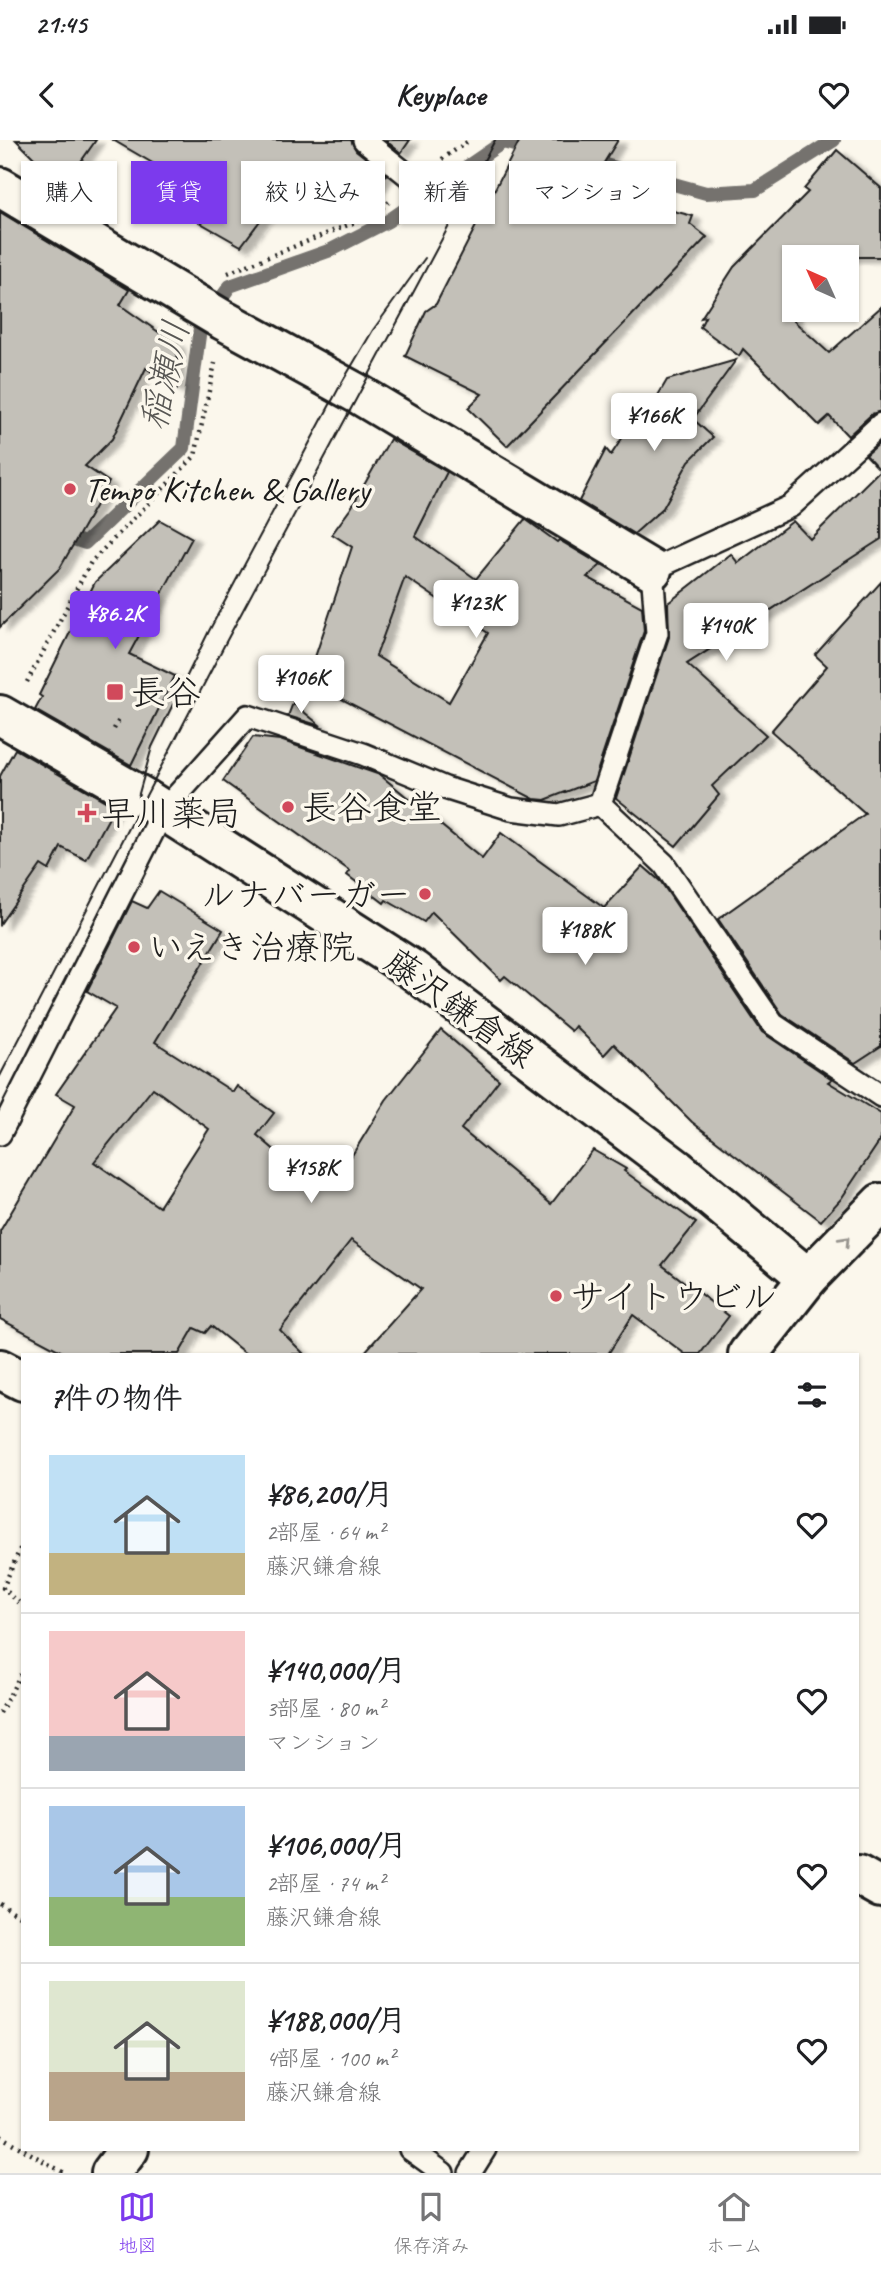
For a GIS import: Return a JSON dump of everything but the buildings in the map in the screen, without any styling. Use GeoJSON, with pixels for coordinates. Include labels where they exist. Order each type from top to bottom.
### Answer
{"type":"FeatureCollection","features":[{"type":"Feature","properties":{"kind":"main road"},"geometry":{"type":"LineString","coordinates":[[0,187],[207,311],[341,384],[652,570]]}},
{"type":"Feature","properties":{"kind":"main road","name":"藤沢鎌倉線"},"geometry":{"type":"LineString","coordinates":[[11,704],[164,810],[413,970],[677,1168],[808,1278]]}},
{"type":"Feature","properties":{"kind":"main road"},"geometry":{"type":"LineString","coordinates":[[749,1353],[808,1278],[881,1203]]}},
{"type":"Feature","properties":{"kind":"main road"},"geometry":{"type":"LineString","coordinates":[[0,1369],[21,1380]]}},
{"type":"Feature","properties":{"kind":"main road"},"geometry":{"type":"LineString","coordinates":[[859,1876],[881,1888]]}},
{"type":"Feature","properties":{"kind":"main road"},"geometry":{"type":"LineString","coordinates":[[111,2173],[128,2151]]}},
{"type":"Feature","properties":{"kind":"lane"},"geometry":{"type":"LineString","coordinates":[[364,140],[399,168]]}},
{"type":"Feature","properties":{"kind":"lane"},"geometry":{"type":"LineString","coordinates":[[600,804],[657,633],[652,570],[791,506],[881,424]]}},
{"type":"Feature","properties":{"kind":"lane"},"geometry":{"type":"LineString","coordinates":[[0,1134],[164,810],[248,716],[363,754],[445,788],[511,809],[559,815],[600,804]]}},
{"type":"Feature","properties":{"kind":"lane"},"geometry":{"type":"LineString","coordinates":[[600,804],[664,864],[773,1024],[881,1096]]}},
{"type":"Feature","properties":{"kind":"lane"},"geometry":{"type":"LineString","coordinates":[[413,2151],[443,2173]]}},
{"type":"Feature","properties":{"kind":"lane"},"geometry":{"type":"LineString","coordinates":[[470,2173],[484,2151]]}},
{"type":"Feature","properties":{"kind":"path"},"geometry":{"type":"LineString","coordinates":[[439,161],[470,140]]}},
{"type":"Feature","properties":{"kind":"path"},"geometry":{"type":"LineString","coordinates":[[11,704],[91,562],[195,456],[207,311],[234,268],[373,215],[399,194]]}},
{"type":"Feature","properties":{"kind":"path"},"geometry":{"type":"LineString","coordinates":[[21,1547],[3,1588],[21,1604]]}},
{"type":"Feature","properties":{"kind":"path"},"geometry":{"type":"LineString","coordinates":[[0,1713],[21,1674]]}},
{"type":"Feature","properties":{"kind":"path"},"geometry":{"type":"LineString","coordinates":[[0,1904],[21,1917]]}},
{"type":"Feature","properties":{"kind":"path"},"geometry":{"type":"LineString","coordinates":[[0,2136],[21,2148]]}},
{"type":"Feature","properties":{"kind":"path"},"geometry":{"type":"LineString","coordinates":[[26,2151],[64,2173]]}},
{"type":"Feature","properties":{"kind":"waterway","name":"稲瀬川"},"geometry":{"type":"LineString","coordinates":[[587,160],[706,193],[755,190],[834,140]]}},
{"type":"Feature","properties":{"kind":"waterway","name":"稲瀬川"},"geometry":{"type":"LineString","coordinates":[[59,534],[85,543],[184,448],[200,328],[230,286],[331,250],[388,221],[503,142],[533,150]]}},
{"type":"Feature","properties":{"kind":"tram line"},"geometry":{"type":"LineString","coordinates":[[0,1076],[227,640],[495,140]]}},
{"type":"Feature","properties":{"kind":"tram line"},"geometry":{"type":"LineString","coordinates":[[138,797],[152,747],[209,631],[341,384],[373,330],[425,258]]}},
{"type":"Feature","properties":{"kind":"place","name":"Tempo Kitchen & Gallery"},"geometry":{"type":"Point","coordinates":[70,489]}},
{"type":"Feature","properties":{"kind":"place","name":"長谷"},"geometry":{"type":"Point","coordinates":[115,692]}},
{"type":"Feature","properties":{"kind":"place","name":"長谷食堂"},"geometry":{"type":"Point","coordinates":[288,807]}},
{"type":"Feature","properties":{"kind":"place","name":"早川薬局"},"geometry":{"type":"Point","coordinates":[87,813]}},
{"type":"Feature","properties":{"kind":"place","name":"ルナバーガー"},"geometry":{"type":"Point","coordinates":[425,894]}},
{"type":"Feature","properties":{"kind":"place","name":"いえき治療院"},"geometry":{"type":"Point","coordinates":[134,947]}},
{"type":"Feature","properties":{"kind":"place","name":"サイトウビル"},"geometry":{"type":"Point","coordinates":[556,1296]}}]}
